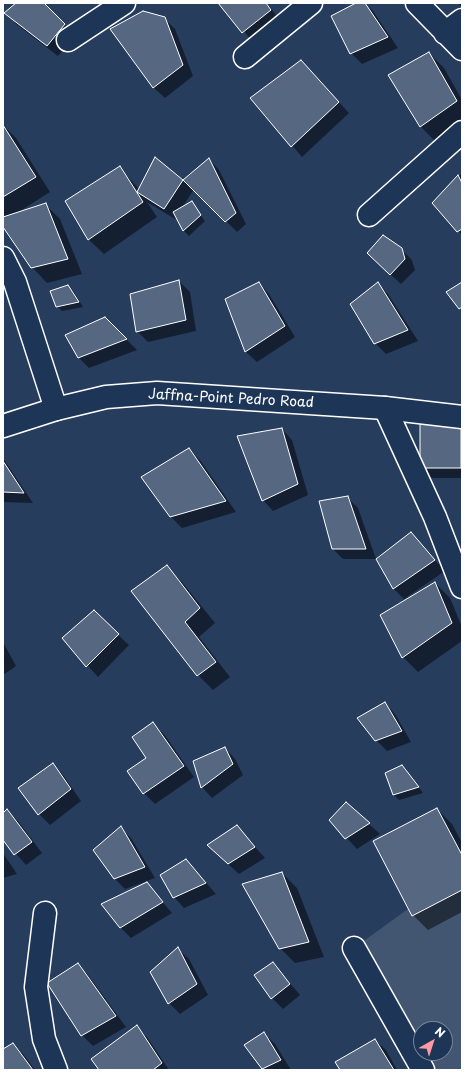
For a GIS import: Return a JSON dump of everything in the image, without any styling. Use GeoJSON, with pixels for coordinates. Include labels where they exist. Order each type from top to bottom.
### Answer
{"type":"FeatureCollection","features":[{"type":"Feature","properties":{"kind":"street"},"geometry":{"type":"LineString","coordinates":[[68,40],[124,3]]}},
{"type":"Feature","properties":{"kind":"street"},"geometry":{"type":"LineString","coordinates":[[245,57],[311,3]]}},
{"type":"Feature","properties":{"kind":"street"},"geometry":{"type":"LineString","coordinates":[[417,3],[453,26],[462,48]]}},
{"type":"Feature","properties":{"kind":"street"},"geometry":{"type":"LineString","coordinates":[[370,215],[462,132]]}},
{"type":"Feature","properties":{"kind":"street"},"geometry":{"type":"LineString","coordinates":[[3,258],[15,282],[56,409]]}},
{"type":"Feature","properties":{"kind":"street","name":"Jaffna-Point Pedro Road"},"geometry":{"type":"LineString","coordinates":[[3,426],[56,409],[106,397],[157,393],[385,408],[462,417]]}},
{"type":"Feature","properties":{"kind":"street"},"geometry":{"type":"LineString","coordinates":[[385,408],[435,517],[462,586]]}},
{"type":"Feature","properties":{"kind":"street"},"geometry":{"type":"LineString","coordinates":[[45,913],[36,987],[44,1038],[56,1070]]}},
{"type":"Feature","properties":{"kind":"street"},"geometry":{"type":"LineString","coordinates":[[354,948],[423,1070]]}},
{"type":"Feature","properties":{"kind":"shaded area"},"geometry":{"type":"Polygon","coordinates":[[[462,870],[462,1070],[423,1070],[418,1061],[453,1061],[453,1021],[413,1021],[413,1052],[354,948],[462,870]]]}},
{"type":"Feature","properties":{"kind":"building"},"geometry":{"type":"Polygon","coordinates":[[[16,3],[44,3],[65,24],[47,46],[4,13],[16,3]]]}},
{"type":"Feature","properties":{"kind":"building"},"geometry":{"type":"Polygon","coordinates":[[[218,3],[266,3],[271,10],[242,33],[218,3]]]}},
{"type":"Feature","properties":{"kind":"building"},"geometry":{"type":"Polygon","coordinates":[[[356,3],[365,3],[388,37],[350,54],[331,16],[356,3]]]}},
{"type":"Feature","properties":{"kind":"building"},"geometry":{"type":"Polygon","coordinates":[[[143,11],[165,17],[183,65],[153,88],[110,29],[143,11]]]}},
{"type":"Feature","properties":{"kind":"building"},"geometry":{"type":"Polygon","coordinates":[[[429,52],[457,101],[420,127],[388,75],[429,52]]]}},
{"type":"Feature","properties":{"kind":"building"},"geometry":{"type":"Polygon","coordinates":[[[301,60],[339,102],[291,147],[250,98],[301,60]]]}},
{"type":"Feature","properties":{"kind":"building"},"geometry":{"type":"Polygon","coordinates":[[[3,125],[36,177],[3,197],[3,125]]]}},
{"type":"Feature","properties":{"kind":"building"},"geometry":{"type":"Polygon","coordinates":[[[155,157],[183,180],[164,209],[137,192],[155,157]]]}},
{"type":"Feature","properties":{"kind":"building"},"geometry":{"type":"Polygon","coordinates":[[[209,158],[236,213],[225,222],[183,180],[209,158]]]}},
{"type":"Feature","properties":{"kind":"building"},"geometry":{"type":"Polygon","coordinates":[[[120,166],[143,202],[88,240],[65,201],[120,166]]]}},
{"type":"Feature","properties":{"kind":"building"},"geometry":{"type":"Polygon","coordinates":[[[458,175],[462,183],[462,229],[457,232],[432,203],[458,175]]]}},
{"type":"Feature","properties":{"kind":"building"},"geometry":{"type":"Polygon","coordinates":[[[192,201],[201,215],[183,231],[173,212],[192,201]]]}},
{"type":"Feature","properties":{"kind":"building"},"geometry":{"type":"Polygon","coordinates":[[[46,203],[68,259],[31,268],[3,227],[3,217],[46,203]]]}},
{"type":"Feature","properties":{"kind":"building"},"geometry":{"type":"Polygon","coordinates":[[[383,235],[402,248],[405,259],[390,275],[367,253],[383,235]]]}},
{"type":"Feature","properties":{"kind":"building"},"geometry":{"type":"Polygon","coordinates":[[[179,280],[186,320],[136,332],[130,294],[179,280]]]}},
{"type":"Feature","properties":{"kind":"building"},"geometry":{"type":"Polygon","coordinates":[[[259,282],[285,326],[245,352],[225,299],[259,282]]]}},
{"type":"Feature","properties":{"kind":"building"},"geometry":{"type":"Polygon","coordinates":[[[378,282],[408,330],[374,344],[350,304],[378,282]]]}},
{"type":"Feature","properties":{"kind":"building"},"geometry":{"type":"Polygon","coordinates":[[[462,282],[462,307],[459,309],[446,292],[462,282]]]}},
{"type":"Feature","properties":{"kind":"building"},"geometry":{"type":"Polygon","coordinates":[[[68,285],[79,302],[56,307],[50,291],[68,285]]]}},
{"type":"Feature","properties":{"kind":"building"},"geometry":{"type":"Polygon","coordinates":[[[105,317],[127,339],[78,358],[65,335],[105,317]]]}},
{"type":"Feature","properties":{"kind":"building"},"geometry":{"type":"Polygon","coordinates":[[[420,422],[461,422],[461,468],[420,468],[420,422]]]}},
{"type":"Feature","properties":{"kind":"building"},"geometry":{"type":"Polygon","coordinates":[[[282,428],[298,484],[262,501],[237,436],[282,428]]]}},
{"type":"Feature","properties":{"kind":"building"},"geometry":{"type":"Polygon","coordinates":[[[189,448],[226,501],[170,517],[141,477],[189,448]]]}},
{"type":"Feature","properties":{"kind":"building"},"geometry":{"type":"Polygon","coordinates":[[[3,461],[24,493],[3,492],[3,461]]]}},
{"type":"Feature","properties":{"kind":"building"},"geometry":{"type":"Polygon","coordinates":[[[348,496],[366,549],[332,549],[319,501],[348,496]]]}},
{"type":"Feature","properties":{"kind":"building"},"geometry":{"type":"Polygon","coordinates":[[[411,532],[435,560],[393,589],[376,559],[411,532]]]}},
{"type":"Feature","properties":{"kind":"building"},"geometry":{"type":"Polygon","coordinates":[[[167,565],[200,608],[185,622],[216,662],[197,676],[131,591],[167,565]]]}},
{"type":"Feature","properties":{"kind":"building"},"geometry":{"type":"Polygon","coordinates":[[[435,582],[452,623],[402,658],[380,615],[435,582]]]}},
{"type":"Feature","properties":{"kind":"building"},"geometry":{"type":"Polygon","coordinates":[[[94,610],[119,634],[86,667],[62,638],[94,610]]]}},
{"type":"Feature","properties":{"kind":"building"},"geometry":{"type":"Polygon","coordinates":[[[385,702],[402,731],[375,741],[357,718],[385,702]]]}},
{"type":"Feature","properties":{"kind":"building"},"geometry":{"type":"Polygon","coordinates":[[[153,722],[184,766],[143,794],[127,771],[146,758],[132,737],[153,722]]]}},
{"type":"Feature","properties":{"kind":"building"},"geometry":{"type":"Polygon","coordinates":[[[225,747],[233,764],[201,788],[193,761],[225,747]]]}},
{"type":"Feature","properties":{"kind":"building"},"geometry":{"type":"Polygon","coordinates":[[[53,763],[71,789],[38,815],[18,788],[53,763]]]}},
{"type":"Feature","properties":{"kind":"building"},"geometry":{"type":"Polygon","coordinates":[[[402,765],[419,787],[393,795],[385,773],[402,765]]]}},
{"type":"Feature","properties":{"kind":"building"},"geometry":{"type":"Polygon","coordinates":[[[346,802],[370,823],[345,839],[329,820],[346,802]]]}},
{"type":"Feature","properties":{"kind":"building"},"geometry":{"type":"Polygon","coordinates":[[[437,808],[462,855],[462,890],[412,916],[373,841],[437,808]]]}},
{"type":"Feature","properties":{"kind":"building"},"geometry":{"type":"Polygon","coordinates":[[[7,809],[32,842],[14,855],[3,840],[3,813],[7,809]]]}},
{"type":"Feature","properties":{"kind":"building"},"geometry":{"type":"Polygon","coordinates":[[[237,825],[255,847],[228,864],[207,845],[237,825]]]}},
{"type":"Feature","properties":{"kind":"building"},"geometry":{"type":"Polygon","coordinates":[[[121,826],[145,867],[114,879],[93,850],[121,826]]]}},
{"type":"Feature","properties":{"kind":"building"},"geometry":{"type":"Polygon","coordinates":[[[186,859],[206,883],[173,898],[160,875],[186,859]]]}},
{"type":"Feature","properties":{"kind":"building"},"geometry":{"type":"Polygon","coordinates":[[[282,872],[309,942],[279,949],[242,884],[282,872]]]}},
{"type":"Feature","properties":{"kind":"building"},"geometry":{"type":"Polygon","coordinates":[[[147,882],[163,902],[120,928],[101,904],[147,882]]]}},
{"type":"Feature","properties":{"kind":"building"},"geometry":{"type":"Polygon","coordinates":[[[178,947],[197,984],[168,1004],[150,972],[178,947]]]}},
{"type":"Feature","properties":{"kind":"building"},"geometry":{"type":"Polygon","coordinates":[[[273,962],[290,984],[271,999],[254,975],[273,962]]]}},
{"type":"Feature","properties":{"kind":"building"},"geometry":{"type":"Polygon","coordinates":[[[78,963],[116,1016],[81,1036],[47,983],[78,963]]]}},
{"type":"Feature","properties":{"kind":"building"},"geometry":{"type":"Polygon","coordinates":[[[137,1025],[162,1063],[153,1070],[99,1070],[91,1059],[137,1025]]]}},
{"type":"Feature","properties":{"kind":"building"},"geometry":{"type":"Polygon","coordinates":[[[264,1032],[281,1060],[262,1069],[244,1045],[264,1032]]]}},
{"type":"Feature","properties":{"kind":"building"},"geometry":{"type":"Polygon","coordinates":[[[375,1039],[394,1070],[340,1070],[335,1062],[375,1039]]]}},
{"type":"Feature","properties":{"kind":"building"},"geometry":{"type":"Polygon","coordinates":[[[13,1043],[33,1070],[3,1070],[3,1049],[13,1043]]]}}]}
